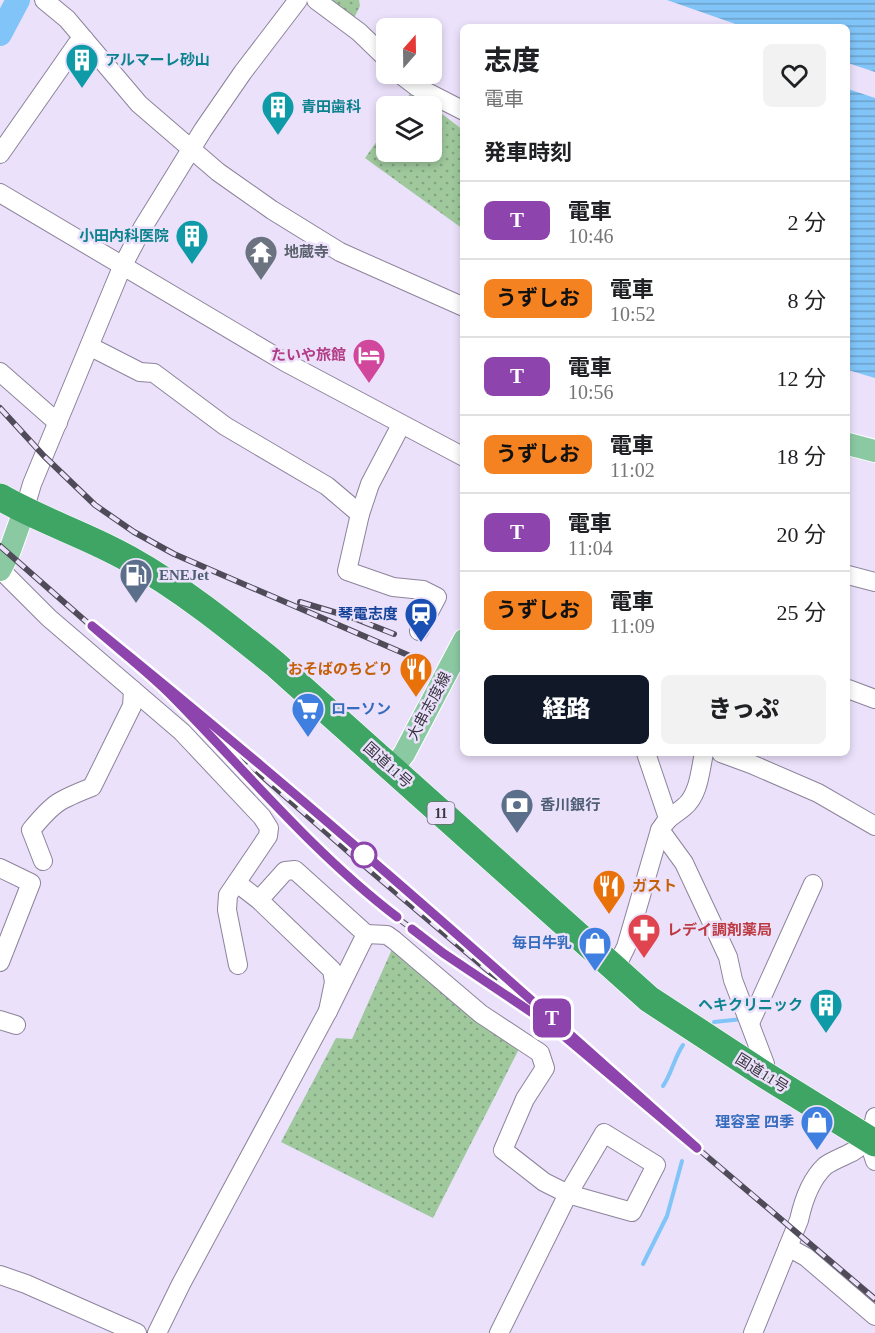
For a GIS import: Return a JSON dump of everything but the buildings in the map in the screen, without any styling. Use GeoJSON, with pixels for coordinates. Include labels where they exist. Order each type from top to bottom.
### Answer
{"type":"FeatureCollection","features":[{"type":"Feature","properties":{"kind":"highway","name":"国道11号"},"geometry":{"type":"LineString","coordinates":[[0,497],[24,511],[98,543],[177,588],[275,664],[649,999],[765,1075],[873,1140]]}},
{"type":"Feature","properties":{"kind":"main road"},"geometry":{"type":"LineString","coordinates":[[850,444],[875,450]]}},
{"type":"Feature","properties":{"kind":"main road"},"geometry":{"type":"LineString","coordinates":[[0,569],[9,553],[24,511]]}},
{"type":"Feature","properties":{"kind":"main road","name":"大串志度線"},"geometry":{"type":"LineString","coordinates":[[392,769],[404,754],[460,648]]}},
{"type":"Feature","properties":{"kind":"street"},"geometry":{"type":"LineString","coordinates":[[44,0],[67,19],[140,104],[218,172],[263,204],[340,252],[460,305]]}},
{"type":"Feature","properties":{"kind":"street"},"geometry":{"type":"LineString","coordinates":[[24,511],[32,484],[91,347],[122,267],[143,227],[203,130],[243,72],[298,0]]}},
{"type":"Feature","properties":{"kind":"street"},"geometry":{"type":"LineString","coordinates":[[316,0],[376,48]]}},
{"type":"Feature","properties":{"kind":"street"},"geometry":{"type":"LineString","coordinates":[[0,154],[77,44],[84,39]]}},
{"type":"Feature","properties":{"kind":"street"},"geometry":{"type":"LineString","coordinates":[[413,84],[460,109]]}},
{"type":"Feature","properties":{"kind":"street"},"geometry":{"type":"LineString","coordinates":[[0,193],[276,357],[460,455]]}},
{"type":"Feature","properties":{"kind":"street"},"geometry":{"type":"LineString","coordinates":[[91,347],[140,372],[154,373],[225,426],[327,486],[360,514]]}},
{"type":"Feature","properties":{"kind":"street"},"geometry":{"type":"LineString","coordinates":[[0,372],[58,423]]}},
{"type":"Feature","properties":{"kind":"street"},"geometry":{"type":"LineString","coordinates":[[401,425],[370,484],[360,514],[347,571],[393,587],[423,590],[437,597],[419,631]]}},
{"type":"Feature","properties":{"kind":"street"},"geometry":{"type":"LineString","coordinates":[[0,569],[49,618],[182,732],[262,817],[269,828],[268,836],[228,895],[227,910],[238,965]]}},
{"type":"Feature","properties":{"kind":"street"},"geometry":{"type":"LineString","coordinates":[[850,576],[875,582]]}},
{"type":"Feature","properties":{"kind":"street"},"geometry":{"type":"LineString","coordinates":[[850,689],[875,699]]}},
{"type":"Feature","properties":{"kind":"street"},"geometry":{"type":"LineString","coordinates":[[43,861],[31,830],[49,808],[60,800],[92,787],[132,706],[133,690]]}},
{"type":"Feature","properties":{"kind":"street"},"geometry":{"type":"LineString","coordinates":[[647,756],[664,824],[728,957],[733,980],[765,1064],[765,1075]]}},
{"type":"Feature","properties":{"kind":"street"},"geometry":{"type":"LineString","coordinates":[[615,969],[626,947],[664,824],[687,806],[697,789],[703,756]]}},
{"type":"Feature","properties":{"kind":"street"},"geometry":{"type":"LineString","coordinates":[[729,756],[818,793],[875,826]]}},
{"type":"Feature","properties":{"kind":"street"},"geometry":{"type":"LineString","coordinates":[[0,868],[31,883],[0,962]]}},
{"type":"Feature","properties":{"kind":"street"},"geometry":{"type":"LineString","coordinates":[[259,900],[285,871],[295,870],[366,934],[387,935],[481,1014],[540,1053],[545,1068],[525,1099],[503,1150],[544,1182],[568,1194],[632,1212],[656,1165],[604,1133],[568,1194],[499,1333]]}},
{"type":"Feature","properties":{"kind":"street"},"geometry":{"type":"LineString","coordinates":[[237,882],[332,970],[334,982],[328,1011]]}},
{"type":"Feature","properties":{"kind":"street"},"geometry":{"type":"LineString","coordinates":[[750,1023],[813,884]]}},
{"type":"Feature","properties":{"kind":"street"},"geometry":{"type":"LineString","coordinates":[[157,1333],[328,1011],[366,934]]}},
{"type":"Feature","properties":{"kind":"street"},"geometry":{"type":"LineString","coordinates":[[753,1333],[814,1179],[824,1167],[834,1160],[873,1140]]}},
{"type":"Feature","properties":{"kind":"street"},"geometry":{"type":"LineString","coordinates":[[788,1247],[806,1257],[875,1316]]}},
{"type":"Feature","properties":{"kind":"street"},"geometry":{"type":"LineString","coordinates":[[0,1275],[26,1284],[137,1333]]}},
{"type":"Feature","properties":{"kind":"green space"},"geometry":{"type":"Polygon","coordinates":[[[329,0],[359,0],[360,6],[354,18],[329,0]]]}},
{"type":"Feature","properties":{"kind":"green space"},"geometry":{"type":"Polygon","coordinates":[[[412,91],[419,96],[408,96],[412,91]]]}},
{"type":"Feature","properties":{"kind":"green space"},"geometry":{"type":"Polygon","coordinates":[[[442,114],[460,128],[460,227],[365,158],[376,142],[376,162],[442,162],[442,114]]]}},
{"type":"Feature","properties":{"kind":"green space"},"geometry":{"type":"Polygon","coordinates":[[[393,947],[519,1049],[433,1218],[281,1142],[336,1038],[352,1039],[393,947]]]}},
{"type":"Feature","properties":{"kind":"water"},"geometry":{"type":"Polygon","coordinates":[[[667,0],[875,0],[875,378],[850,371],[850,24],[735,24],[667,0]]]}},
{"type":"Feature","properties":{"kind":"pier"},"geometry":{"type":"Polygon","coordinates":[[[850,64],[875,72],[875,98],[850,90],[850,64]]]}},
{"type":"Feature","properties":{"kind":"waterway"},"geometry":{"type":"LineString","coordinates":[[0,34],[18,0]]}},
{"type":"Feature","properties":{"kind":"waterway"},"geometry":{"type":"LineString","coordinates":[[714,1022],[743,1019]]}},
{"type":"Feature","properties":{"kind":"waterway"},"geometry":{"type":"LineString","coordinates":[[663,1086],[683,1045]]}},
{"type":"Feature","properties":{"kind":"waterway"},"geometry":{"type":"LineString","coordinates":[[643,1264],[667,1216],[682,1161]]}},
{"type":"Feature","properties":{"kind":"railway"},"geometry":{"type":"LineString","coordinates":[[0,408],[44,456],[95,505],[134,532],[174,554],[424,662]]}},
{"type":"Feature","properties":{"kind":"railway"},"geometry":{"type":"LineString","coordinates":[[0,546],[360,862],[875,1299]]}},
{"type":"Feature","properties":{"kind":"railway"},"geometry":{"type":"LineString","coordinates":[[300,602],[351,617],[394,634]]}},
{"type":"Feature","properties":{"kind":"railway"},"geometry":{"type":"LineString","coordinates":[[227,754],[301,832],[360,888],[422,936],[493,985]]}},
{"type":"Feature","properties":{"kind":"train","name":"T"},"geometry":{"type":"LineString","coordinates":[[397,917],[343,872],[169,694],[92,626],[241,748],[558,1023],[697,1148],[552,1026],[517,1000],[443,953],[412,929]]}},
{"type":"Feature","properties":{"kind":"place","name":"アルマーレ砂山"},"geometry":{"type":"Point","coordinates":[82,89]}},
{"type":"Feature","properties":{"kind":"place","name":"青田歯科"},"geometry":{"type":"Point","coordinates":[278,136]}},
{"type":"Feature","properties":{"kind":"place","name":"小田内科医院"},"geometry":{"type":"Point","coordinates":[192,265]}},
{"type":"Feature","properties":{"kind":"place","name":"地蔵寺"},"geometry":{"type":"Point","coordinates":[261,281]}},
{"type":"Feature","properties":{"kind":"place","name":"たいや旅館"},"geometry":{"type":"Point","coordinates":[369,384]}},
{"type":"Feature","properties":{"kind":"place","name":"ENEJet"},"geometry":{"type":"Point","coordinates":[136,604]}},
{"type":"Feature","properties":{"kind":"place","name":"琴電志度"},"geometry":{"type":"Point","coordinates":[421,643]}},
{"type":"Feature","properties":{"kind":"place","name":"おそばのちどり"},"geometry":{"type":"Point","coordinates":[416,698]}},
{"type":"Feature","properties":{"kind":"place","name":"ローソン"},"geometry":{"type":"Point","coordinates":[308,738]}},
{"type":"Feature","properties":{"kind":"place","name":"香川銀行"},"geometry":{"type":"Point","coordinates":[517,834]}},
{"type":"Feature","properties":{"kind":"place","name":"ガスト"},"geometry":{"type":"Point","coordinates":[609,915]}},
{"type":"Feature","properties":{"kind":"place","name":"レデイ調剤薬局"},"geometry":{"type":"Point","coordinates":[644,959]}},
{"type":"Feature","properties":{"kind":"place","name":"毎日牛乳"},"geometry":{"type":"Point","coordinates":[595,972]}},
{"type":"Feature","properties":{"kind":"place","name":"ヘキクリニック"},"geometry":{"type":"Point","coordinates":[826,1034]}},
{"type":"Feature","properties":{"kind":"place","name":"理容室 四季"},"geometry":{"type":"Point","coordinates":[817,1151]}}]}
